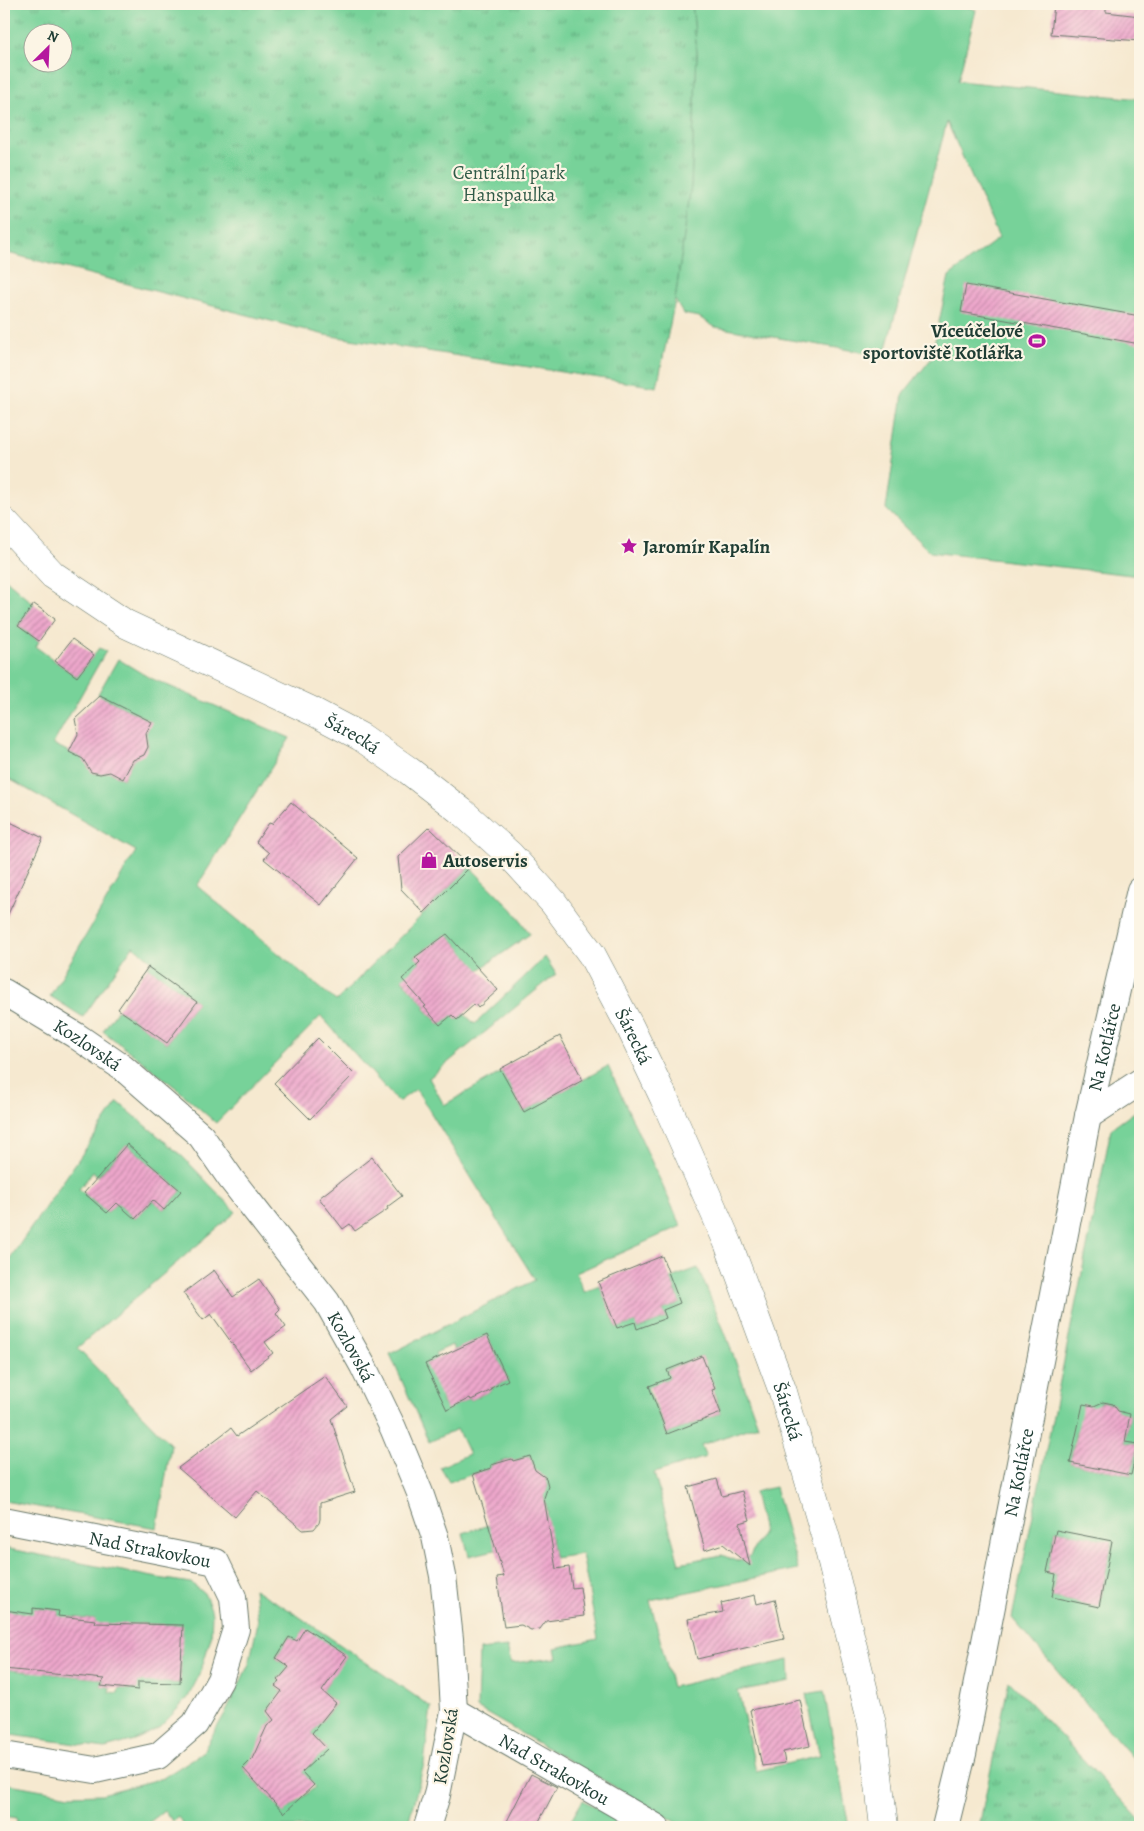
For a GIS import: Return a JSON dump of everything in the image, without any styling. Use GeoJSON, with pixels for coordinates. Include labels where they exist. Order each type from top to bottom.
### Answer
{"type":"FeatureCollection","features":[{"type":"Feature","properties":{"kind":"street","name":"Šárecká"},"geometry":{"type":"LineString","coordinates":[[4,522],[53,575],[126,624],[353,732],[408,770],[461,811],[510,855],[553,902],[592,955],[630,1027],[728,1244],[784,1392],[827,1542],[872,1724],[884,1827]]}},
{"type":"Feature","properties":{"kind":"street","name":"Na Kotlářce"},"geometry":{"type":"LineString","coordinates":[[945,1827],[963,1754],[1088,1116],[1140,890]]}},
{"type":"Feature","properties":{"kind":"street","name":"Kozlovská"},"geometry":{"type":"LineString","coordinates":[[4,992],[75,1035],[123,1068],[201,1136],[231,1179],[327,1302],[363,1366],[393,1428],[420,1493],[435,1537],[444,1576],[454,1711],[437,1795],[427,1827]]}},
{"type":"Feature","properties":{"kind":"street","name":"Na Kotlářce"},"geometry":{"type":"LineString","coordinates":[[1088,1116],[1140,1082]]}},
{"type":"Feature","properties":{"kind":"street","name":"Nad Strakovkou"},"geometry":{"type":"LineString","coordinates":[[4,1520],[216,1562],[233,1597],[236,1629],[220,1680],[195,1724],[158,1756],[95,1770],[4,1755]]}},
{"type":"Feature","properties":{"kind":"street","name":"Nad Strakovkou"},"geometry":{"type":"LineString","coordinates":[[454,1711],[656,1827]]}},
{"type":"Feature","properties":{"kind":"green space","name":"Centrální park Hanspaulka"},"geometry":{"type":"Polygon","coordinates":[[[4,4],[692,4],[697,53],[691,185],[675,300],[657,387],[325,335],[4,252],[4,4]]]}},
{"type":"Feature","properties":{"kind":"green space"},"geometry":{"type":"Polygon","coordinates":[[[692,4],[960,4],[976,10],[958,81],[1140,99],[1140,576],[930,552],[886,509],[903,394],[931,359],[949,276],[999,238],[947,122],[884,356],[715,327],[699,317],[683,314],[675,300],[691,185],[697,53],[692,4]]]}},
{"type":"Feature","properties":{"kind":"green space"},"geometry":{"type":"Polygon","coordinates":[[[4,578],[34,604],[18,626],[39,641],[36,647],[77,677],[99,648],[106,651],[53,744],[86,760],[89,768],[94,773],[100,774],[108,771],[123,779],[134,757],[148,747],[147,740],[144,737],[151,722],[98,694],[118,659],[148,677],[290,738],[197,886],[336,1001],[470,867],[512,909],[530,934],[479,970],[450,937],[432,952],[429,947],[415,956],[420,962],[402,980],[426,1006],[424,1008],[440,1025],[452,1015],[457,1020],[464,1014],[475,1024],[545,957],[556,974],[429,1078],[444,1105],[502,1072],[524,1112],[608,1066],[681,1226],[576,1273],[584,1292],[600,1286],[617,1328],[635,1322],[638,1329],[666,1318],[663,1310],[680,1303],[671,1278],[698,1268],[726,1335],[758,1425],[701,1445],[706,1457],[654,1473],[679,1563],[722,1555],[736,1561],[750,1556],[763,1532],[754,1492],[775,1487],[798,1569],[650,1600],[672,1687],[789,1660],[790,1681],[738,1691],[756,1771],[820,1756],[806,1694],[824,1691],[849,1827],[685,1827],[477,1708],[479,1650],[507,1647],[511,1663],[557,1658],[555,1648],[598,1639],[582,1554],[554,1558],[551,1537],[469,1556],[463,1533],[489,1525],[530,1519],[548,1513],[543,1494],[545,1494],[548,1486],[546,1478],[536,1474],[530,1456],[491,1465],[491,1468],[449,1482],[440,1467],[469,1454],[457,1429],[429,1442],[390,1354],[535,1280],[416,1089],[398,1102],[321,1016],[216,1123],[175,1087],[103,1031],[118,1009],[167,1043],[197,1002],[148,967],[152,961],[133,946],[83,1017],[50,996],[136,851],[4,776],[4,578]],[[487,1336],[454,1351],[452,1345],[435,1353],[442,1403],[448,1409],[492,1390],[491,1388],[508,1380],[487,1336]],[[702,1356],[667,1369],[670,1378],[647,1387],[667,1434],[721,1413],[702,1356]]]}},
{"type":"Feature","properties":{"kind":"green space"},"geometry":{"type":"Polygon","coordinates":[[[118,1102],[183,1157],[236,1212],[77,1348],[171,1445],[157,1528],[4,1501],[4,1267],[118,1102]],[[127,1144],[98,1176],[93,1172],[79,1189],[107,1213],[117,1203],[135,1219],[153,1200],[164,1210],[181,1191],[127,1144]]]}},
{"type":"Feature","properties":{"kind":"green space"},"geometry":{"type":"Polygon","coordinates":[[[1140,1108],[1140,1179],[1138,1183],[1140,1184],[1140,1191],[1138,1195],[1140,1197],[1140,1766],[1012,1618],[1111,1129],[1140,1108]],[[1100,1403],[1099,1407],[1076,1432],[1070,1463],[1131,1475],[1138,1444],[1125,1442],[1130,1414],[1115,1411],[1113,1404],[1100,1403]],[[1056,1530],[1047,1572],[1056,1574],[1052,1597],[1099,1607],[1112,1542],[1056,1530]]]}},
{"type":"Feature","properties":{"kind":"green space"},"geometry":{"type":"Polygon","coordinates":[[[4,1548],[191,1583],[204,1593],[212,1615],[211,1637],[200,1674],[187,1699],[160,1727],[135,1740],[105,1748],[4,1734],[4,1669],[29,1672],[47,1668],[46,1673],[104,1679],[101,1686],[110,1687],[109,1692],[118,1693],[119,1688],[137,1690],[139,1673],[154,1682],[180,1683],[182,1625],[142,1624],[95,1628],[95,1620],[71,1617],[70,1620],[58,1619],[59,1611],[34,1608],[32,1622],[24,1613],[4,1610],[4,1548]]]}},
{"type":"Feature","properties":{"kind":"green space"},"geometry":{"type":"Polygon","coordinates":[[[254,1589],[291,1611],[431,1707],[424,1764],[407,1827],[185,1827],[178,1817],[173,1821],[164,1811],[143,1827],[16,1827],[17,1818],[4,1816],[4,1783],[70,1795],[102,1794],[163,1778],[202,1753],[227,1710],[249,1664],[258,1622],[254,1589]],[[305,1629],[297,1641],[289,1637],[276,1658],[290,1668],[278,1679],[280,1682],[275,1686],[282,1691],[272,1718],[274,1720],[269,1724],[274,1731],[256,1756],[243,1768],[284,1813],[315,1787],[302,1772],[327,1749],[312,1733],[336,1703],[322,1691],[346,1656],[305,1629]]]}},
{"type":"Feature","properties":{"kind":"green space"},"geometry":{"type":"Polygon","coordinates":[[[1009,1681],[1140,1820],[1140,1827],[979,1827],[1009,1681]]]}},
{"type":"Feature","properties":{"kind":"green space"},"geometry":{"type":"Polygon","coordinates":[[[583,1800],[628,1827],[567,1827],[583,1800]]]}},
{"type":"Feature","properties":{"kind":"building"},"geometry":{"type":"Polygon","coordinates":[[[1054,4],[1106,4],[1106,12],[1140,16],[1140,41],[1051,34],[1054,4]]]}},
{"type":"Feature","properties":{"kind":"building"},"geometry":{"type":"Polygon","coordinates":[[[966,285],[1140,316],[1140,344],[961,312],[966,285]]]}},
{"type":"Feature","properties":{"kind":"building"},"geometry":{"type":"Polygon","coordinates":[[[34,604],[55,619],[39,641],[18,626],[34,604]]]}},
{"type":"Feature","properties":{"kind":"building"},"geometry":{"type":"Polygon","coordinates":[[[72,639],[94,655],[77,677],[55,661],[72,639]]]}},
{"type":"Feature","properties":{"kind":"building"},"geometry":{"type":"Polygon","coordinates":[[[100,696],[152,722],[146,733],[148,747],[144,755],[133,760],[123,779],[110,772],[100,774],[91,772],[83,759],[69,752],[78,734],[75,719],[100,696]]]}},
{"type":"Feature","properties":{"kind":"building"},"geometry":{"type":"Polygon","coordinates":[[[291,802],[358,858],[321,905],[264,859],[269,853],[256,842],[269,823],[272,824],[291,802]]]}},
{"type":"Feature","properties":{"kind":"building"},"geometry":{"type":"Polygon","coordinates":[[[4,819],[43,838],[4,923],[4,819]]]}},
{"type":"Feature","properties":{"kind":"building"},"geometry":{"type":"Polygon","coordinates":[[[429,827],[470,867],[424,913],[401,889],[398,857],[429,827]]]}},
{"type":"Feature","properties":{"kind":"building"},"geometry":{"type":"Polygon","coordinates":[[[447,934],[498,990],[478,1008],[475,1004],[457,1020],[452,1015],[440,1025],[402,979],[420,962],[415,957],[447,934]]]}},
{"type":"Feature","properties":{"kind":"building"},"geometry":{"type":"Polygon","coordinates":[[[148,967],[197,1002],[167,1043],[118,1009],[148,967]]]}},
{"type":"Feature","properties":{"kind":"building"},"geometry":{"type":"Polygon","coordinates":[[[560,1036],[583,1080],[524,1112],[500,1069],[560,1036]]]}},
{"type":"Feature","properties":{"kind":"building"},"geometry":{"type":"Polygon","coordinates":[[[318,1038],[354,1074],[310,1119],[274,1083],[318,1038]]]}},
{"type":"Feature","properties":{"kind":"building"},"geometry":{"type":"Polygon","coordinates":[[[127,1144],[181,1191],[164,1210],[153,1200],[135,1219],[117,1203],[107,1213],[84,1193],[127,1144]]]}},
{"type":"Feature","properties":{"kind":"building"},"geometry":{"type":"Polygon","coordinates":[[[372,1157],[402,1196],[387,1207],[388,1209],[355,1231],[350,1224],[343,1229],[319,1198],[372,1157]]]}},
{"type":"Feature","properties":{"kind":"building"},"geometry":{"type":"Polygon","coordinates":[[[662,1256],[680,1303],[663,1310],[666,1318],[637,1329],[635,1322],[617,1328],[598,1282],[662,1256]]]}},
{"type":"Feature","properties":{"kind":"building"},"geometry":{"type":"Polygon","coordinates":[[[214,1270],[233,1297],[259,1279],[280,1309],[276,1313],[286,1327],[265,1342],[273,1353],[251,1370],[211,1314],[203,1320],[183,1293],[214,1270]]]}},
{"type":"Feature","properties":{"kind":"building"},"geometry":{"type":"Polygon","coordinates":[[[487,1335],[508,1380],[491,1388],[492,1390],[471,1400],[470,1398],[447,1410],[425,1364],[487,1335]]]}},
{"type":"Feature","properties":{"kind":"building"},"geometry":{"type":"Polygon","coordinates":[[[702,1356],[715,1389],[712,1390],[721,1413],[667,1434],[649,1386],[670,1378],[667,1370],[702,1356]]]}},
{"type":"Feature","properties":{"kind":"building"},"geometry":{"type":"Polygon","coordinates":[[[325,1376],[347,1406],[331,1419],[355,1492],[320,1503],[320,1519],[314,1529],[303,1530],[257,1491],[235,1517],[178,1468],[231,1428],[237,1436],[325,1376]]]}},
{"type":"Feature","properties":{"kind":"building"},"geometry":{"type":"Polygon","coordinates":[[[1103,1402],[1113,1404],[1118,1411],[1130,1414],[1125,1442],[1138,1444],[1131,1475],[1070,1463],[1083,1404],[1094,1406],[1103,1402]]]}},
{"type":"Feature","properties":{"kind":"building"},"geometry":{"type":"Polygon","coordinates":[[[530,1456],[535,1470],[546,1478],[548,1486],[544,1498],[556,1569],[569,1567],[572,1588],[580,1587],[584,1616],[546,1621],[540,1629],[531,1630],[521,1625],[504,1627],[497,1577],[504,1576],[473,1474],[491,1468],[491,1465],[530,1456]]]}},
{"type":"Feature","properties":{"kind":"building"},"geometry":{"type":"Polygon","coordinates":[[[717,1479],[722,1496],[742,1491],[750,1520],[740,1523],[750,1566],[723,1544],[705,1550],[688,1487],[717,1479]]]}},
{"type":"Feature","properties":{"kind":"building"},"geometry":{"type":"Polygon","coordinates":[[[1056,1530],[1112,1541],[1099,1607],[1052,1597],[1056,1574],[1047,1572],[1056,1530]]]}},
{"type":"Feature","properties":{"kind":"building"},"geometry":{"type":"Polygon","coordinates":[[[755,1595],[757,1604],[775,1599],[784,1639],[697,1659],[688,1619],[723,1612],[721,1603],[755,1595]]]}},
{"type":"Feature","properties":{"kind":"building"},"geometry":{"type":"Polygon","coordinates":[[[33,1608],[59,1611],[58,1616],[96,1620],[95,1623],[183,1625],[180,1683],[138,1682],[138,1690],[101,1686],[104,1679],[4,1669],[4,1610],[33,1614],[33,1608]]]}},
{"type":"Feature","properties":{"kind":"building"},"geometry":{"type":"Polygon","coordinates":[[[305,1628],[347,1656],[322,1691],[336,1703],[312,1733],[327,1749],[302,1772],[314,1785],[284,1813],[243,1768],[252,1759],[267,1726],[274,1720],[267,1711],[282,1691],[275,1686],[280,1682],[278,1680],[289,1667],[276,1658],[289,1637],[297,1641],[305,1628]]]}},
{"type":"Feature","properties":{"kind":"building"},"geometry":{"type":"Polygon","coordinates":[[[800,1700],[810,1746],[783,1752],[785,1763],[762,1766],[750,1710],[800,1700]]]}},
{"type":"Feature","properties":{"kind":"building"},"geometry":{"type":"Polygon","coordinates":[[[531,1774],[557,1787],[536,1827],[504,1827],[531,1774]]]}},
{"type":"Feature","properties":{"kind":"place","name":"Víceúčelové sportoviště Kotlářka"},"geometry":{"type":"Point","coordinates":[1037,341]}},
{"type":"Feature","properties":{"kind":"place","name":"Jaromír Kapalín"},"geometry":{"type":"Point","coordinates":[629,546]}},
{"type":"Feature","properties":{"kind":"place","name":"Autoservis"},"geometry":{"type":"Point","coordinates":[429,860]}}]}
